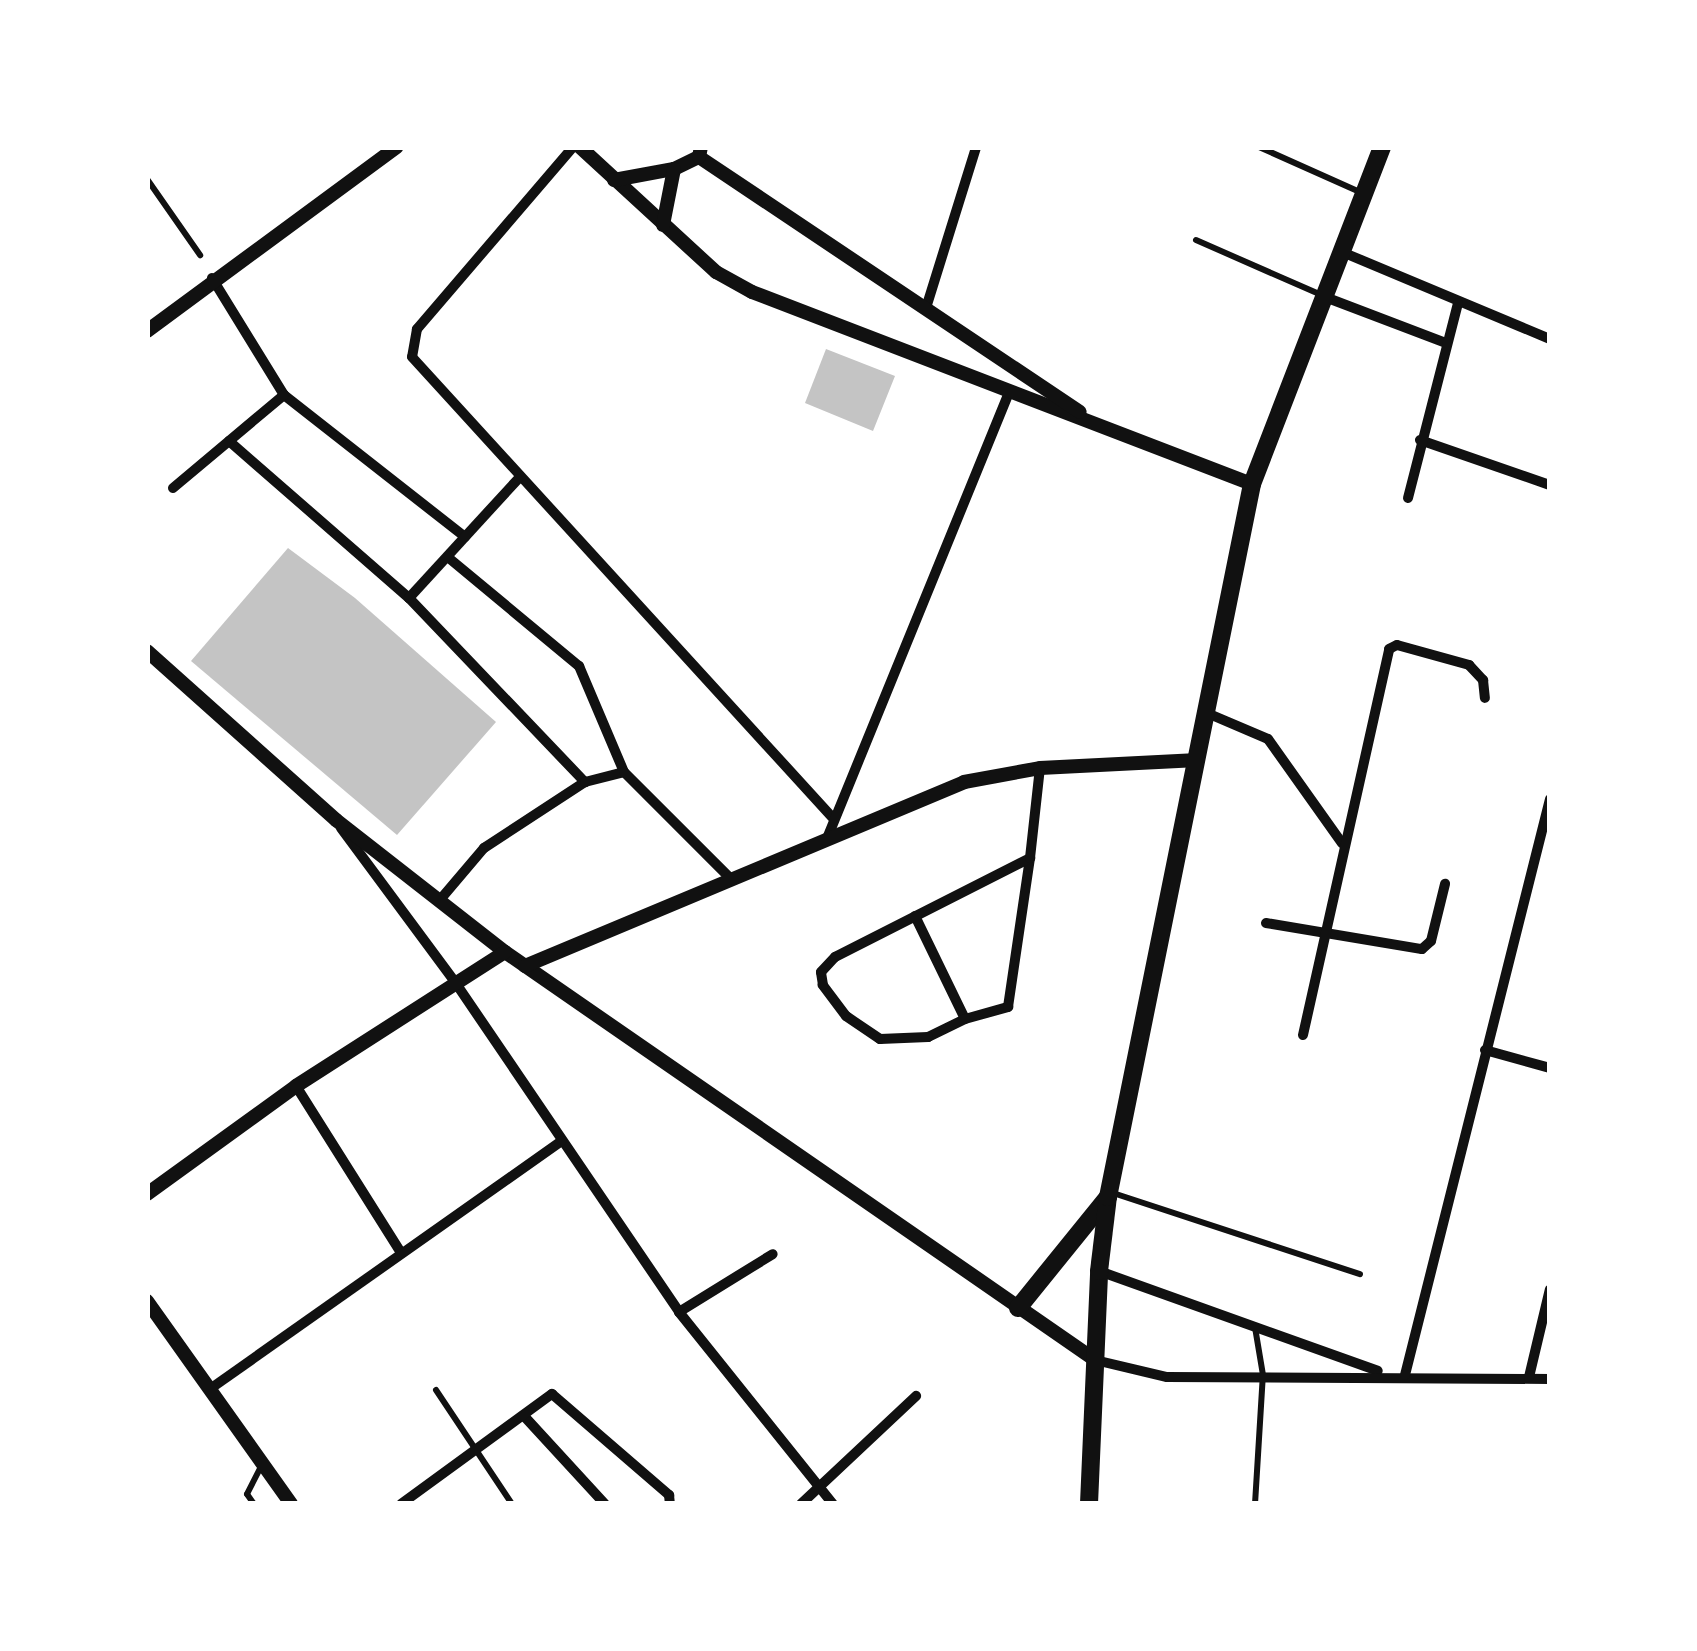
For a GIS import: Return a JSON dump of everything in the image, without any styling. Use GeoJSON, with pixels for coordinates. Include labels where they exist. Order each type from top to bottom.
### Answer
{"type":"FeatureCollection","features":[{"type":"Feature","properties":{"kind":"main road"},"geometry":{"type":"LineString","coordinates":[[1089,1504],[1099,1271],[1109,1194],[1252,484],[1382,147]]}},
{"type":"Feature","properties":{"kind":"main road"},"geometry":{"type":"LineString","coordinates":[[1371,172],[1398,147]]}},
{"type":"Feature","properties":{"kind":"main road"},"geometry":{"type":"LineString","coordinates":[[1018,1308],[1109,1194]]}},
{"type":"Feature","properties":{"kind":"street"},"geometry":{"type":"LineString","coordinates":[[147,331],[212,278],[397,147]]}},
{"type":"Feature","properties":{"kind":"street"},"geometry":{"type":"LineString","coordinates":[[832,817],[420,370],[411,339],[576,147],[716,272],[752,292],[1252,484]]}},
{"type":"Feature","properties":{"kind":"street"},"geometry":{"type":"LineString","coordinates":[[926,308],[976,147]]}},
{"type":"Feature","properties":{"kind":"street"},"geometry":{"type":"LineString","coordinates":[[614,180],[674,170],[700,152],[1094,422]]}},
{"type":"Feature","properties":{"kind":"street"},"geometry":{"type":"LineString","coordinates":[[663,225],[674,170]]}},
{"type":"Feature","properties":{"kind":"street"},"geometry":{"type":"LineString","coordinates":[[1342,252],[1550,339]]}},
{"type":"Feature","properties":{"kind":"street"},"geometry":{"type":"LineString","coordinates":[[212,278],[284,395],[465,538]]}},
{"type":"Feature","properties":{"kind":"street"},"geometry":{"type":"LineString","coordinates":[[1325,297],[1446,343]]}},
{"type":"Feature","properties":{"kind":"street"},"geometry":{"type":"LineString","coordinates":[[1408,498],[1458,303]]}},
{"type":"Feature","properties":{"kind":"street"},"geometry":{"type":"LineString","coordinates":[[828,836],[1009,393]]}},
{"type":"Feature","properties":{"kind":"street"},"geometry":{"type":"LineString","coordinates":[[173,488],[284,395]]}},
{"type":"Feature","properties":{"kind":"street"},"geometry":{"type":"LineString","coordinates":[[1420,440],[1550,485]]}},
{"type":"Feature","properties":{"kind":"street"},"geometry":{"type":"LineString","coordinates":[[229,441],[410,598],[585,782]]}},
{"type":"Feature","properties":{"kind":"street"},"geometry":{"type":"LineString","coordinates":[[410,598],[518,479]]}},
{"type":"Feature","properties":{"kind":"street"},"geometry":{"type":"LineString","coordinates":[[450,559],[578,666],[624,772],[729,877]]}},
{"type":"Feature","properties":{"kind":"street"},"geometry":{"type":"LineString","coordinates":[[1303,1035],[1342,843],[1390,647],[1469,665],[1483,680],[1484,698]]}},
{"type":"Feature","properties":{"kind":"street"},"geometry":{"type":"LineString","coordinates":[[147,651],[336,820],[505,952],[1095,1360],[1167,1377],[1387,1374],[1550,1379]]}},
{"type":"Feature","properties":{"kind":"street"},"geometry":{"type":"LineString","coordinates":[[1207,713],[1268,739],[1342,843]]}},
{"type":"Feature","properties":{"kind":"street"},"geometry":{"type":"LineString","coordinates":[[526,966],[964,782],[1040,768],[1198,760]]}},
{"type":"Feature","properties":{"kind":"street"},"geometry":{"type":"LineString","coordinates":[[1030,858],[827,962],[821,972],[823,985],[853,1023],[880,1039],[928,1036],[1008,1006],[1012,1000],[1030,858],[1040,768]]}},
{"type":"Feature","properties":{"kind":"street"},"geometry":{"type":"LineString","coordinates":[[439,902],[484,848],[585,782],[624,772]]}},
{"type":"Feature","properties":{"kind":"street"},"geometry":{"type":"LineString","coordinates":[[1406,1375],[1550,800]]}},
{"type":"Feature","properties":{"kind":"street"},"geometry":{"type":"LineString","coordinates":[[336,820],[455,982],[679,1312],[833,1504]]}},
{"type":"Feature","properties":{"kind":"street"},"geometry":{"type":"LineString","coordinates":[[1266,923],[1421,949],[1431,941],[1445,884]]}},
{"type":"Feature","properties":{"kind":"street"},"geometry":{"type":"LineString","coordinates":[[915,916],[965,1019]]}},
{"type":"Feature","properties":{"kind":"street"},"geometry":{"type":"LineString","coordinates":[[147,1194],[296,1086],[505,952]]}},
{"type":"Feature","properties":{"kind":"street"},"geometry":{"type":"LineString","coordinates":[[1485,1050],[1550,1068]]}},
{"type":"Feature","properties":{"kind":"street"},"geometry":{"type":"LineString","coordinates":[[296,1086],[400,1251]]}},
{"type":"Feature","properties":{"kind":"street"},"geometry":{"type":"LineString","coordinates":[[210,1389],[562,1141]]}},
{"type":"Feature","properties":{"kind":"street"},"geometry":{"type":"LineString","coordinates":[[679,1312],[773,1254]]}},
{"type":"Feature","properties":{"kind":"street"},"geometry":{"type":"LineString","coordinates":[[1099,1271],[1387,1374]]}},
{"type":"Feature","properties":{"kind":"street"},"geometry":{"type":"LineString","coordinates":[[1529,1377],[1550,1289]]}},
{"type":"Feature","properties":{"kind":"street"},"geometry":{"type":"LineString","coordinates":[[147,1301],[290,1504]]}},
{"type":"Feature","properties":{"kind":"street"},"geometry":{"type":"LineString","coordinates":[[401,1504],[554,1395],[671,1503]]}},
{"type":"Feature","properties":{"kind":"street"},"geometry":{"type":"LineString","coordinates":[[801,1504],[916,1396]]}},
{"type":"Feature","properties":{"kind":"street"},"geometry":{"type":"LineString","coordinates":[[524,1415],[604,1504]]}},
{"type":"Feature","properties":{"kind":"lane"},"geometry":{"type":"LineString","coordinates":[[1259,147],[1363,193]]}},
{"type":"Feature","properties":{"kind":"lane"},"geometry":{"type":"LineString","coordinates":[[147,179],[200,255]]}},
{"type":"Feature","properties":{"kind":"lane"},"geometry":{"type":"LineString","coordinates":[[1196,240],[1325,297]]}},
{"type":"Feature","properties":{"kind":"lane"},"geometry":{"type":"LineString","coordinates":[[1109,1194],[1360,1274]]}},
{"type":"Feature","properties":{"kind":"lane"},"geometry":{"type":"LineString","coordinates":[[1255,1328],[1263,1375],[1255,1504]]}},
{"type":"Feature","properties":{"kind":"lane"},"geometry":{"type":"LineString","coordinates":[[436,1390],[512,1504]]}},
{"type":"Feature","properties":{"kind":"lane"},"geometry":{"type":"LineString","coordinates":[[254,1504],[247,1494],[263,1465]]}},
{"type":"Feature","properties":{"kind":"building"},"geometry":{"type":"Polygon","coordinates":[[[826,349],[895,376],[873,431],[805,403],[826,349]]]}},
{"type":"Feature","properties":{"kind":"building"},"geometry":{"type":"Polygon","coordinates":[[[288,548],[355,598],[496,722],[397,835],[191,661],[288,548]]]}}]}
